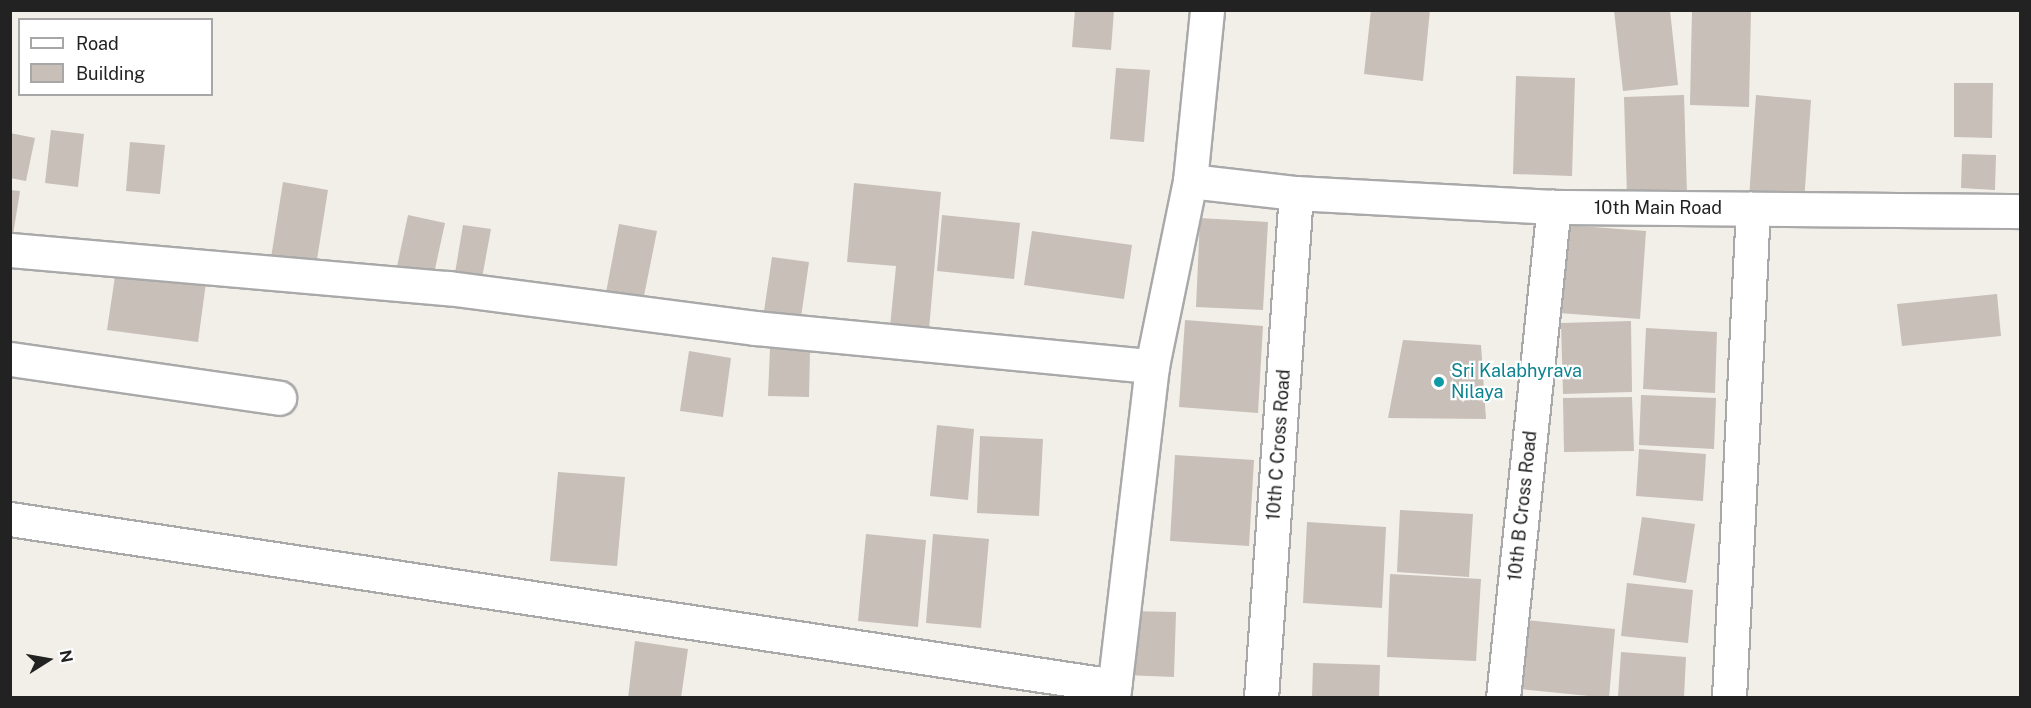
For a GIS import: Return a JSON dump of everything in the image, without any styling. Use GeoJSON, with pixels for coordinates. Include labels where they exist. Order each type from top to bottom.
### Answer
{"type":"FeatureCollection","features":[{"type":"Feature","properties":{"kind":"street"},"geometry":{"type":"LineString","coordinates":[[10,519],[1113,692],[1152,366],[1190,181],[1207,10]]}},
{"type":"Feature","properties":{"kind":"street","name":"10th Main Road"},"geometry":{"type":"LineString","coordinates":[[1190,181],[1296,193],[1554,207],[2020,211]]}},
{"type":"Feature","properties":{"kind":"street","name":"10th C Cross Road"},"geometry":{"type":"LineString","coordinates":[[1261,698],[1296,193]]}},
{"type":"Feature","properties":{"kind":"street","name":"10th B Cross Road"},"geometry":{"type":"LineString","coordinates":[[1503,698],[1554,207]]}},
{"type":"Feature","properties":{"kind":"street"},"geometry":{"type":"LineString","coordinates":[[1729,698],[1753,209]]}},
{"type":"Feature","properties":{"kind":"street"},"geometry":{"type":"LineString","coordinates":[[10,250],[448,288],[755,328],[1152,366]]}},
{"type":"Feature","properties":{"kind":"street"},"geometry":{"type":"LineString","coordinates":[[10,359],[279,398]]}},
{"type":"Feature","properties":{"kind":"building"},"geometry":{"type":"Polygon","coordinates":[[[1075,10],[1114,10],[1111,50],[1072,47],[1075,10]]]}},
{"type":"Feature","properties":{"kind":"building"},"geometry":{"type":"Polygon","coordinates":[[[1371,10],[1430,10],[1423,81],[1364,74],[1371,10]]]}},
{"type":"Feature","properties":{"kind":"building"},"geometry":{"type":"Polygon","coordinates":[[[1614,10],[1670,10],[1678,85],[1623,91],[1614,10]]]}},
{"type":"Feature","properties":{"kind":"building"},"geometry":{"type":"Polygon","coordinates":[[[1692,10],[1751,10],[1749,107],[1690,105],[1692,10]]]}},
{"type":"Feature","properties":{"kind":"building"},"geometry":{"type":"Polygon","coordinates":[[[1116,68],[1150,70],[1144,142],[1110,139],[1116,68]]]}},
{"type":"Feature","properties":{"kind":"building"},"geometry":{"type":"Polygon","coordinates":[[[1516,76],[1575,78],[1572,176],[1513,174],[1516,76]]]}},
{"type":"Feature","properties":{"kind":"building"},"geometry":{"type":"Polygon","coordinates":[[[1954,83],[1993,83],[1992,138],[1954,137],[1954,83]]]}},
{"type":"Feature","properties":{"kind":"building"},"geometry":{"type":"Polygon","coordinates":[[[1684,95],[1687,194],[1627,196],[1624,97],[1684,95]]]}},
{"type":"Feature","properties":{"kind":"building"},"geometry":{"type":"Polygon","coordinates":[[[1756,95],[1811,100],[1804,203],[1749,199],[1756,95]]]}},
{"type":"Feature","properties":{"kind":"building"},"geometry":{"type":"Polygon","coordinates":[[[51,130],[84,134],[78,187],[45,183],[51,130]]]}},
{"type":"Feature","properties":{"kind":"building"},"geometry":{"type":"Polygon","coordinates":[[[10,133],[35,138],[26,181],[10,178],[10,133]]]}},
{"type":"Feature","properties":{"kind":"building"},"geometry":{"type":"Polygon","coordinates":[[[130,142],[165,145],[160,194],[126,191],[130,142]]]}},
{"type":"Feature","properties":{"kind":"building"},"geometry":{"type":"Polygon","coordinates":[[[1962,154],[1996,155],[1995,190],[1961,188],[1962,154]]]}},
{"type":"Feature","properties":{"kind":"building"},"geometry":{"type":"Polygon","coordinates":[[[283,182],[328,190],[315,272],[270,264],[283,182]]]}},
{"type":"Feature","properties":{"kind":"building"},"geometry":{"type":"Polygon","coordinates":[[[854,183],[941,192],[928,341],[889,337],[896,266],[847,262],[854,183]]]}},
{"type":"Feature","properties":{"kind":"building"},"geometry":{"type":"Polygon","coordinates":[[[10,190],[20,191],[12,241],[10,241],[10,190]]]}},
{"type":"Feature","properties":{"kind":"building"},"geometry":{"type":"Polygon","coordinates":[[[408,215],[445,223],[432,283],[395,276],[408,215]]]}},
{"type":"Feature","properties":{"kind":"building"},"geometry":{"type":"Polygon","coordinates":[[[942,215],[1020,223],[1014,279],[937,271],[942,215]]]}},
{"type":"Feature","properties":{"kind":"building"},"geometry":{"type":"Polygon","coordinates":[[[1200,218],[1268,222],[1263,310],[1196,307],[1200,218]]]}},
{"type":"Feature","properties":{"kind":"building"},"geometry":{"type":"Polygon","coordinates":[[[619,224],[657,231],[641,311],[604,303],[619,224]]]}},
{"type":"Feature","properties":{"kind":"building"},"geometry":{"type":"Polygon","coordinates":[[[463,225],[491,229],[480,289],[453,285],[463,225]]]}},
{"type":"Feature","properties":{"kind":"building"},"geometry":{"type":"Polygon","coordinates":[[[1566,225],[1646,231],[1640,319],[1559,313],[1566,225]]]}},
{"type":"Feature","properties":{"kind":"building"},"geometry":{"type":"Polygon","coordinates":[[[1032,231],[1132,245],[1124,299],[1024,285],[1032,231]]]}},
{"type":"Feature","properties":{"kind":"building"},"geometry":{"type":"Polygon","coordinates":[[[772,257],[809,262],[799,331],[762,325],[772,257]]]}},
{"type":"Feature","properties":{"kind":"building"},"geometry":{"type":"Polygon","coordinates":[[[117,263],[207,275],[198,342],[107,330],[117,263]]]}},
{"type":"Feature","properties":{"kind":"building"},"geometry":{"type":"Polygon","coordinates":[[[1997,294],[2001,336],[1902,346],[1897,304],[1997,294]]]}},
{"type":"Feature","properties":{"kind":"building"},"geometry":{"type":"Polygon","coordinates":[[[1185,320],[1263,326],[1258,413],[1179,407],[1185,320]]]}},
{"type":"Feature","properties":{"kind":"building"},"geometry":{"type":"Polygon","coordinates":[[[1631,321],[1632,392],[1563,394],[1561,323],[1631,321]]]}},
{"type":"Feature","properties":{"kind":"building"},"geometry":{"type":"Polygon","coordinates":[[[1646,328],[1717,332],[1715,393],[1643,389],[1646,328]]]}},
{"type":"Feature","properties":{"kind":"building","name":"Sri Kalabhyrava Nilaya"},"geometry":{"type":"Polygon","coordinates":[[[1403,340],[1481,345],[1486,419],[1388,418],[1403,340]]]}},
{"type":"Feature","properties":{"kind":"building"},"geometry":{"type":"Polygon","coordinates":[[[770,348],[810,350],[809,397],[768,396],[770,348]]]}},
{"type":"Feature","properties":{"kind":"building"},"geometry":{"type":"Polygon","coordinates":[[[689,351],[731,358],[723,417],[680,411],[689,351]]]}},
{"type":"Feature","properties":{"kind":"building"},"geometry":{"type":"Polygon","coordinates":[[[1641,395],[1716,398],[1714,449],[1639,445],[1641,395]]]}},
{"type":"Feature","properties":{"kind":"building"},"geometry":{"type":"Polygon","coordinates":[[[1632,397],[1634,451],[1564,452],[1563,398],[1632,397]]]}},
{"type":"Feature","properties":{"kind":"building"},"geometry":{"type":"Polygon","coordinates":[[[937,425],[974,429],[968,500],[930,496],[937,425]]]}},
{"type":"Feature","properties":{"kind":"building"},"geometry":{"type":"Polygon","coordinates":[[[980,436],[1043,439],[1039,516],[977,513],[980,436]]]}},
{"type":"Feature","properties":{"kind":"building"},"geometry":{"type":"Polygon","coordinates":[[[1639,449],[1706,454],[1703,501],[1636,496],[1639,449]]]}},
{"type":"Feature","properties":{"kind":"building"},"geometry":{"type":"Polygon","coordinates":[[[1175,455],[1254,460],[1249,546],[1170,541],[1175,455]]]}},
{"type":"Feature","properties":{"kind":"building"},"geometry":{"type":"Polygon","coordinates":[[[558,472],[625,477],[617,566],[550,561],[558,472]]]}},
{"type":"Feature","properties":{"kind":"building"},"geometry":{"type":"Polygon","coordinates":[[[1400,510],[1473,514],[1469,577],[1397,572],[1400,510]]]}},
{"type":"Feature","properties":{"kind":"building"},"geometry":{"type":"Polygon","coordinates":[[[1642,517],[1695,524],[1686,583],[1633,575],[1642,517]]]}},
{"type":"Feature","properties":{"kind":"building"},"geometry":{"type":"Polygon","coordinates":[[[1307,522],[1386,527],[1382,608],[1303,603],[1307,522]]]}},
{"type":"Feature","properties":{"kind":"building"},"geometry":{"type":"Polygon","coordinates":[[[866,534],[926,540],[918,627],[858,621],[866,534]]]}},
{"type":"Feature","properties":{"kind":"building"},"geometry":{"type":"Polygon","coordinates":[[[933,534],[989,539],[981,628],[926,623],[933,534]]]}},
{"type":"Feature","properties":{"kind":"building"},"geometry":{"type":"Polygon","coordinates":[[[1390,574],[1481,579],[1476,661],[1387,657],[1390,574]]]}},
{"type":"Feature","properties":{"kind":"building"},"geometry":{"type":"Polygon","coordinates":[[[1627,583],[1693,590],[1688,643],[1621,636],[1627,583]]]}},
{"type":"Feature","properties":{"kind":"building"},"geometry":{"type":"Polygon","coordinates":[[[1127,611],[1176,612],[1174,677],[1124,675],[1127,611]]]}},
{"type":"Feature","properties":{"kind":"building"},"geometry":{"type":"Polygon","coordinates":[[[1526,620],[1615,629],[1609,698],[1520,689],[1526,620]]]}},
{"type":"Feature","properties":{"kind":"building"},"geometry":{"type":"Polygon","coordinates":[[[635,641],[688,649],[681,698],[628,698],[635,641]]]}},
{"type":"Feature","properties":{"kind":"building"},"geometry":{"type":"Polygon","coordinates":[[[1621,652],[1686,657],[1684,698],[1618,696],[1621,652]]]}},
{"type":"Feature","properties":{"kind":"building"},"geometry":{"type":"Polygon","coordinates":[[[1313,663],[1380,665],[1379,698],[1312,698],[1313,663]]]}},
{"type":"Feature","properties":{"kind":"place","name":"Sri Kalabhyrava Nilaya"},"geometry":{"type":"Point","coordinates":[1439,382]}}]}
